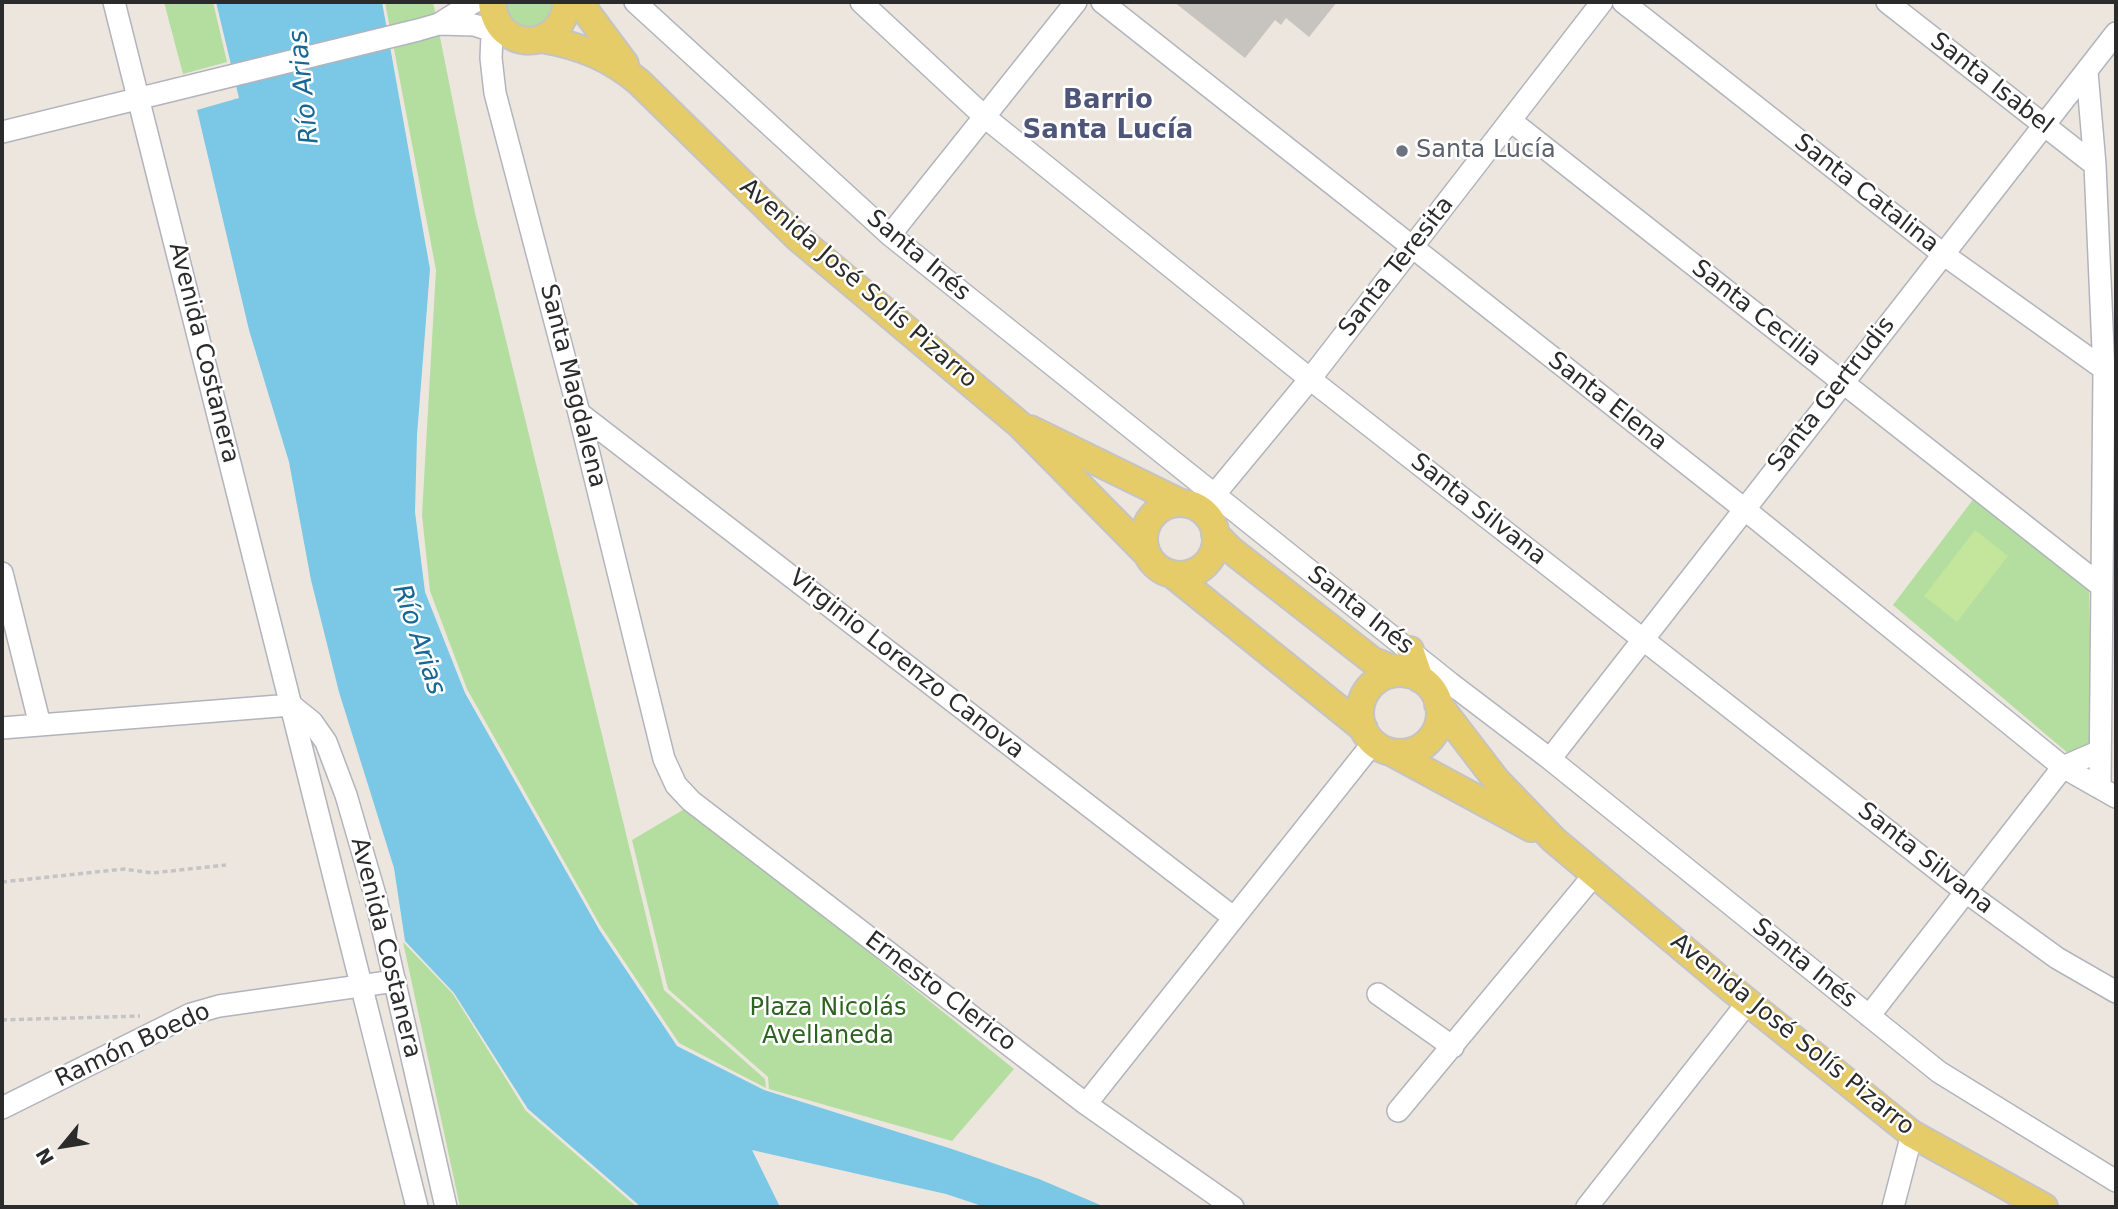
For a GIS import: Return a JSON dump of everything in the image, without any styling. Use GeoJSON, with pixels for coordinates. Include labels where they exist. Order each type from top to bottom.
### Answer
{"type":"FeatureCollection","features":[{"type":"Feature","properties":{"kind":"main road"},"geometry":{"type":"LineString","coordinates":[[542,39],[557,29],[571,5]]}},
{"type":"Feature","properties":{"kind":"main road","name":"Avenida José Solís Pizarro"},"geometry":{"type":"LineString","coordinates":[[571,5],[639,82],[798,238],[1019,424],[1162,570],[1172,574],[1376,742],[1555,840]]}},
{"type":"Feature","properties":{"kind":"main road","name":"Avenida José Solís Pizarro"},"geometry":{"type":"LineString","coordinates":[[493,17],[528,41],[542,39],[590,50],[615,62],[639,82]]}},
{"type":"Feature","properties":{"kind":"main road","name":"Avenida José Solís Pizarro"},"geometry":{"type":"LineString","coordinates":[[1019,424],[1204,513],[1231,550],[1373,661],[1426,679],[1497,781],[1555,840],[1594,874],[1912,1134],[2044,1207]]}},
{"type":"Feature","properties":{"kind":"main road"},"geometry":{"type":"LineString","coordinates":[[1148,555],[1144,543],[1150,519],[1158,510],[1204,513],[1212,556],[1205,565],[1184,575],[1172,574]]}},
{"type":"Feature","properties":{"kind":"main road"},"geometry":{"type":"LineString","coordinates":[[1384,677],[1426,679],[1440,717],[1429,742],[1417,750],[1376,742],[1361,705],[1373,683],[1384,677]]}},
{"type":"Feature","properties":{"kind":"street","name":"Avenida Costanera"},"geometry":{"type":"LineString","coordinates":[[114,2],[417,1207]]}},
{"type":"Feature","properties":{"kind":"street","name":"Santa Inés"},"geometry":{"type":"LineString","coordinates":[[635,2],[890,235],[1204,513],[1426,679],[1550,759],[1869,1016],[1971,1094],[2116,1181]]}},
{"type":"Feature","properties":{"kind":"street","name":"Santa Silvana"},"geometry":{"type":"LineString","coordinates":[[861,2],[986,118],[1310,379],[1966,892],[2057,958],[2116,992]]}},
{"type":"Feature","properties":{"kind":"street"},"geometry":{"type":"LineString","coordinates":[[890,235],[1076,2]]}},
{"type":"Feature","properties":{"kind":"street","name":"Santa Elena"},"geometry":{"type":"LineString","coordinates":[[1102,2],[1411,249],[1743,508],[2063,766],[2108,792]]}},
{"type":"Feature","properties":{"kind":"street","name":"Santa Teresita"},"geometry":{"type":"LineString","coordinates":[[1204,513],[1602,2]]}},
{"type":"Feature","properties":{"kind":"street","name":"Santa Catalina"},"geometry":{"type":"LineString","coordinates":[[1623,2],[1943,254],[2110,374]]}},
{"type":"Feature","properties":{"kind":"street","name":"Santa Isabel"},"geometry":{"type":"LineString","coordinates":[[1887,2],[2095,165]]}},
{"type":"Feature","properties":{"kind":"street"},"geometry":{"type":"LineString","coordinates":[[439,24],[474,25],[493,17]]}},
{"type":"Feature","properties":{"kind":"street"},"geometry":{"type":"LineString","coordinates":[[2,132],[439,24],[493,17]]}},
{"type":"Feature","properties":{"kind":"street","name":"Santa Magdalena"},"geometry":{"type":"LineString","coordinates":[[493,17],[491,58],[495,93],[579,413],[664,759]]}},
{"type":"Feature","properties":{"kind":"street","name":"Santa Gertrudis"},"geometry":{"type":"LineString","coordinates":[[1550,759],[1743,508],[2045,127],[2116,33]]}},
{"type":"Feature","properties":{"kind":"street"},"geometry":{"type":"LineString","coordinates":[[2087,72],[2110,374],[2100,585],[2100,751],[2108,792]]}},
{"type":"Feature","properties":{"kind":"street","name":"Santa Cecilia"},"geometry":{"type":"LineString","coordinates":[[1511,121],[2100,585]]}},
{"type":"Feature","properties":{"kind":"street","name":"Virginio Lorenzo Canova"},"geometry":{"type":"LineString","coordinates":[[579,413],[1233,916]]}},
{"type":"Feature","properties":{"kind":"street"},"geometry":{"type":"LineString","coordinates":[[2,573],[40,725]]}},
{"type":"Feature","properties":{"kind":"street","name":"Avenida Costanera"},"geometry":{"type":"LineString","coordinates":[[291,705],[312,722],[326,742],[346,795],[375,895],[445,1203]]}},
{"type":"Feature","properties":{"kind":"street"},"geometry":{"type":"LineString","coordinates":[[2,728],[291,705]]}},
{"type":"Feature","properties":{"kind":"street"},"geometry":{"type":"LineString","coordinates":[[1086,1104],[1233,916],[1376,742]]}},
{"type":"Feature","properties":{"kind":"street"},"geometry":{"type":"LineString","coordinates":[[1869,1016],[2063,766],[2100,751]]}},
{"type":"Feature","properties":{"kind":"street","name":"Ernesto Clerico"},"geometry":{"type":"LineString","coordinates":[[664,759],[676,785],[691,801],[1086,1104],[1233,1207]]}},
{"type":"Feature","properties":{"kind":"street"},"geometry":{"type":"LineString","coordinates":[[1398,1111],[1594,874]]}},
{"type":"Feature","properties":{"kind":"street","name":"Ramón Boedo"},"geometry":{"type":"LineString","coordinates":[[2,1108],[191,1014],[219,1006],[395,981]]}},
{"type":"Feature","properties":{"kind":"street"},"geometry":{"type":"LineString","coordinates":[[1378,994],[1452,1047]]}},
{"type":"Feature","properties":{"kind":"street"},"geometry":{"type":"LineString","coordinates":[[1587,1207],[1748,1002]]}},
{"type":"Feature","properties":{"kind":"street"},"geometry":{"type":"LineString","coordinates":[[1893,1207],[1912,1134]]}},
{"type":"Feature","properties":{"kind":"street"},"geometry":{"type":"LineString","coordinates":[[417,1207],[445,1203]]}},
{"type":"Feature","properties":{"kind":"path"},"geometry":{"type":"LineString","coordinates":[[2,882],[124,869],[152,873],[226,865]]}},
{"type":"Feature","properties":{"kind":"path"},"geometry":{"type":"LineString","coordinates":[[2,1020],[153,1016]]}},
{"type":"Feature","properties":{"kind":"green space"},"geometry":{"type":"Polygon","coordinates":[[[164,2],[213,2],[227,62],[183,74],[164,2]]]}},
{"type":"Feature","properties":{"kind":"green space"},"geometry":{"type":"Polygon","coordinates":[[[385,2],[433,2],[475,213],[664,990],[765,1079],[766,1088],[679,1043],[600,925],[467,689],[430,591],[422,515],[436,270],[385,2]]]}},
{"type":"Feature","properties":{"kind":"green space"},"geometry":{"type":"Polygon","coordinates":[[[499,2],[554,2],[549,16],[541,25],[523,29],[515,28],[499,2]]]}},
{"type":"Feature","properties":{"kind":"green space"},"geometry":{"type":"Polygon","coordinates":[[[1975,497],[2089,588],[2092,747],[2069,754],[1893,605],[1975,497]]]}},
{"type":"Feature","properties":{"kind":"green space"},"geometry":{"type":"Polygon","coordinates":[[[1975,530],[2008,556],[1957,622],[1924,596],[1975,530]]]}},
{"type":"Feature","properties":{"kind":"green space","name":"Plaza Nicolás Avellaneda"},"geometry":{"type":"Polygon","coordinates":[[[688,807],[1014,1069],[952,1141],[769,1089],[768,1077],[668,989],[632,840],[688,807]]]}},
{"type":"Feature","properties":{"kind":"green space"},"geometry":{"type":"Polygon","coordinates":[[[403,942],[453,994],[526,1111],[637,1207],[460,1207],[403,942]]]}},
{"type":"Feature","properties":{"kind":"water","name":"Río Arias"},"geometry":{"type":"Polygon","coordinates":[[[216,2],[382,2],[430,269],[417,435],[415,512],[425,592],[465,693],[600,931],[677,1046],[764,1090],[952,1149],[1039,1179],[1105,1207],[985,1207],[946,1194],[752,1150],[780,1207],[641,1207],[528,1109],[454,993],[405,941],[394,868],[339,692],[311,580],[289,462],[249,330],[197,110],[239,98],[216,2]]]}},
{"type":"Feature","properties":{"kind":"building"},"geometry":{"type":"Polygon","coordinates":[[[1174,2],[1337,2],[1309,37],[1286,18],[1281,25],[1275,20],[1245,58],[1174,2]]]}},
{"type":"Feature","properties":{"kind":"place","name":"Santa Lucía"},"geometry":{"type":"Point","coordinates":[1402,151]}},
{"type":"Feature","properties":{"kind":"district","name":"Barrio Santa Lucía"},"geometry":{"type":"Point","coordinates":[1108,116]}}]}
